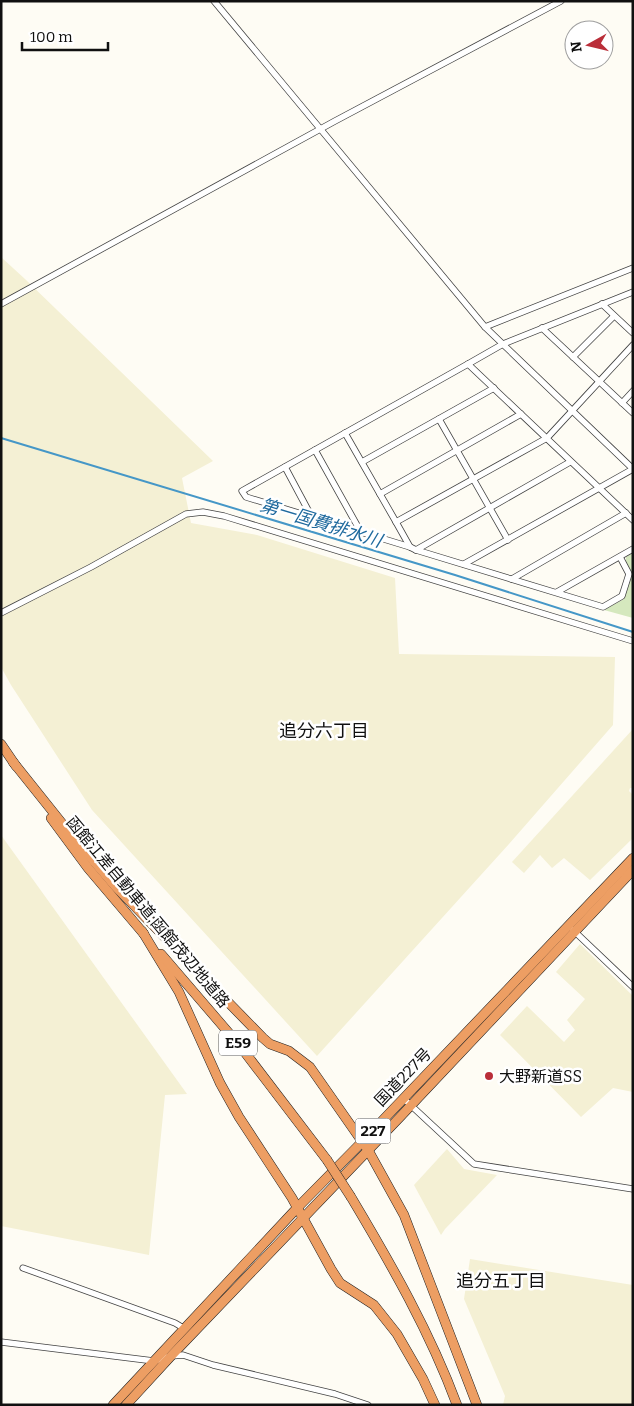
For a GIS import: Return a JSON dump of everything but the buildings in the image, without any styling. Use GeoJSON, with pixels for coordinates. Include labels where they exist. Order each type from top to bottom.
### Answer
{"type":"FeatureCollection","features":[{"type":"Feature","properties":{"kind":"highway","name":"函館江差自動車道;函館茂辺地道路"},"geometry":{"type":"LineString","coordinates":[[1,744],[68,837],[142,931],[240,1046],[327,1160],[393,1269],[419,1318],[457,1405]]}},
{"type":"Feature","properties":{"kind":"highway"},"geometry":{"type":"LineString","coordinates":[[68,837],[246,1022],[270,1044],[289,1052],[310,1068],[368,1150],[404,1215],[476,1402]]}},
{"type":"Feature","properties":{"kind":"highway","name":"国道227号"},"geometry":{"type":"LineString","coordinates":[[126,1405],[411,1105],[633,858]]}},
{"type":"Feature","properties":{"kind":"highway","name":"国道227号"},"geometry":{"type":"LineString","coordinates":[[113,1405],[298,1207],[572,928],[633,870]]}},
{"type":"Feature","properties":{"kind":"highway"},"geometry":{"type":"LineString","coordinates":[[142,931],[179,992],[220,1083],[239,1117],[298,1207],[340,1284],[374,1305],[397,1334],[423,1379],[435,1405]]}},
{"type":"Feature","properties":{"kind":"street"},"geometry":{"type":"LineString","coordinates":[[214,1],[485,328],[633,469],[464,564]]}},
{"type":"Feature","properties":{"kind":"street"},"geometry":{"type":"LineString","coordinates":[[1,304],[407,82],[561,1]]}},
{"type":"Feature","properties":{"kind":"street"},"geometry":{"type":"LineString","coordinates":[[485,328],[633,268]]}},
{"type":"Feature","properties":{"kind":"street"},"geometry":{"type":"LineString","coordinates":[[620,557],[629,574],[622,596],[603,607],[246,497],[242,491],[502,344],[633,292]]}},
{"type":"Feature","properties":{"kind":"street"},"geometry":{"type":"LineString","coordinates":[[602,304],[633,333]]}},
{"type":"Feature","properties":{"kind":"street"},"geometry":{"type":"LineString","coordinates":[[573,357],[614,316]]}},
{"type":"Feature","properties":{"kind":"street"},"geometry":{"type":"LineString","coordinates":[[542,328],[633,413]]}},
{"type":"Feature","properties":{"kind":"street"},"geometry":{"type":"LineString","coordinates":[[396,522],[547,438],[633,345]]}},
{"type":"Feature","properties":{"kind":"street"},"geometry":{"type":"LineString","coordinates":[[468,364],[633,520]]}},
{"type":"Feature","properties":{"kind":"street"},"geometry":{"type":"LineString","coordinates":[[362,462],[494,388]]}},
{"type":"Feature","properties":{"kind":"street"},"geometry":{"type":"LineString","coordinates":[[622,403],[633,392]]}},
{"type":"Feature","properties":{"kind":"street"},"geometry":{"type":"LineString","coordinates":[[380,494],[521,414]]}},
{"type":"Feature","properties":{"kind":"street"},"geometry":{"type":"LineString","coordinates":[[439,419],[508,540]]}},
{"type":"Feature","properties":{"kind":"street"},"geometry":{"type":"LineString","coordinates":[[345,433],[413,548]]}},
{"type":"Feature","properties":{"kind":"street"},"geometry":{"type":"LineString","coordinates":[[315,450],[358,527],[358,531]]}},
{"type":"Feature","properties":{"kind":"street"},"geometry":{"type":"LineString","coordinates":[[413,548],[490,508],[570,462]]}},
{"type":"Feature","properties":{"kind":"street"},"geometry":{"type":"LineString","coordinates":[[285,467],[308,510],[308,516]]}},
{"type":"Feature","properties":{"kind":"street"},"geometry":{"type":"LineString","coordinates":[[1,613],[186,514],[203,512],[224,516],[633,641]]}},
{"type":"Feature","properties":{"kind":"street"},"geometry":{"type":"LineString","coordinates":[[512,579],[626,514]]}},
{"type":"Feature","properties":{"kind":"street"},"geometry":{"type":"LineString","coordinates":[[557,592],[633,550]]}},
{"type":"Feature","properties":{"kind":"street"},"geometry":{"type":"LineString","coordinates":[[572,928],[633,987]]}},
{"type":"Feature","properties":{"kind":"street"},"geometry":{"type":"LineString","coordinates":[[404,1098],[474,1164],[633,1189]]}},
{"type":"Feature","properties":{"kind":"street"},"geometry":{"type":"LineString","coordinates":[[23,1268],[175,1323],[185,1329]]}},
{"type":"Feature","properties":{"kind":"street"},"geometry":{"type":"LineString","coordinates":[[1,1342],[154,1361],[171,1356],[182,1356],[335,1394],[368,1405]]}},
{"type":"Feature","properties":{"kind":"shaded area"},"geometry":{"type":"Polygon","coordinates":[[[1,257],[213,461],[182,478],[191,523],[257,535],[395,578],[399,654],[615,657],[613,725],[509,844],[317,1056],[92,810],[1,667],[1,257]]]}},
{"type":"Feature","properties":{"kind":"shaded area"},"geometry":{"type":"Polygon","coordinates":[[[633,729],[633,788],[630,788],[629,791],[633,795],[633,838],[590,880],[564,858],[552,868],[540,855],[524,873],[512,862],[633,729]]]}},
{"type":"Feature","properties":{"kind":"shaded area"},"geometry":{"type":"Polygon","coordinates":[[[1,835],[187,1094],[165,1095],[149,1255],[1,1226],[1,835]]]}},
{"type":"Feature","properties":{"kind":"shaded area"},"geometry":{"type":"Polygon","coordinates":[[[580,944],[633,996],[633,1092],[613,1088],[581,1117],[500,1035],[527,1006],[564,1042],[575,1030],[567,1020],[585,999],[556,972],[580,944]]]}},
{"type":"Feature","properties":{"kind":"shaded area"},"geometry":{"type":"Polygon","coordinates":[[[447,1149],[464,1169],[497,1175],[441,1235],[414,1185],[447,1149]]]}},
{"type":"Feature","properties":{"kind":"shaded area"},"geometry":{"type":"Polygon","coordinates":[[[470,1259],[633,1285],[633,1405],[503,1405],[505,1396],[464,1299],[470,1259]]]}},
{"type":"Feature","properties":{"kind":"green space"},"geometry":{"type":"Polygon","coordinates":[[[633,553],[633,618],[604,610],[624,599],[632,573],[626,557],[633,553]]]}},
{"type":"Feature","properties":{"kind":"waterway","name":"第一国費排水川"},"geometry":{"type":"LineString","coordinates":[[1,438],[455,575],[633,632]]}},
{"type":"Feature","properties":{"kind":"place","name":"大野新道SS"},"geometry":{"type":"Point","coordinates":[489,1076]}},
{"type":"Feature","properties":{"kind":"district","name":"追分六丁目"},"geometry":{"type":"Point","coordinates":[324,731]}},
{"type":"Feature","properties":{"kind":"district","name":"追分五丁目"},"geometry":{"type":"Point","coordinates":[501,1281]}}]}
